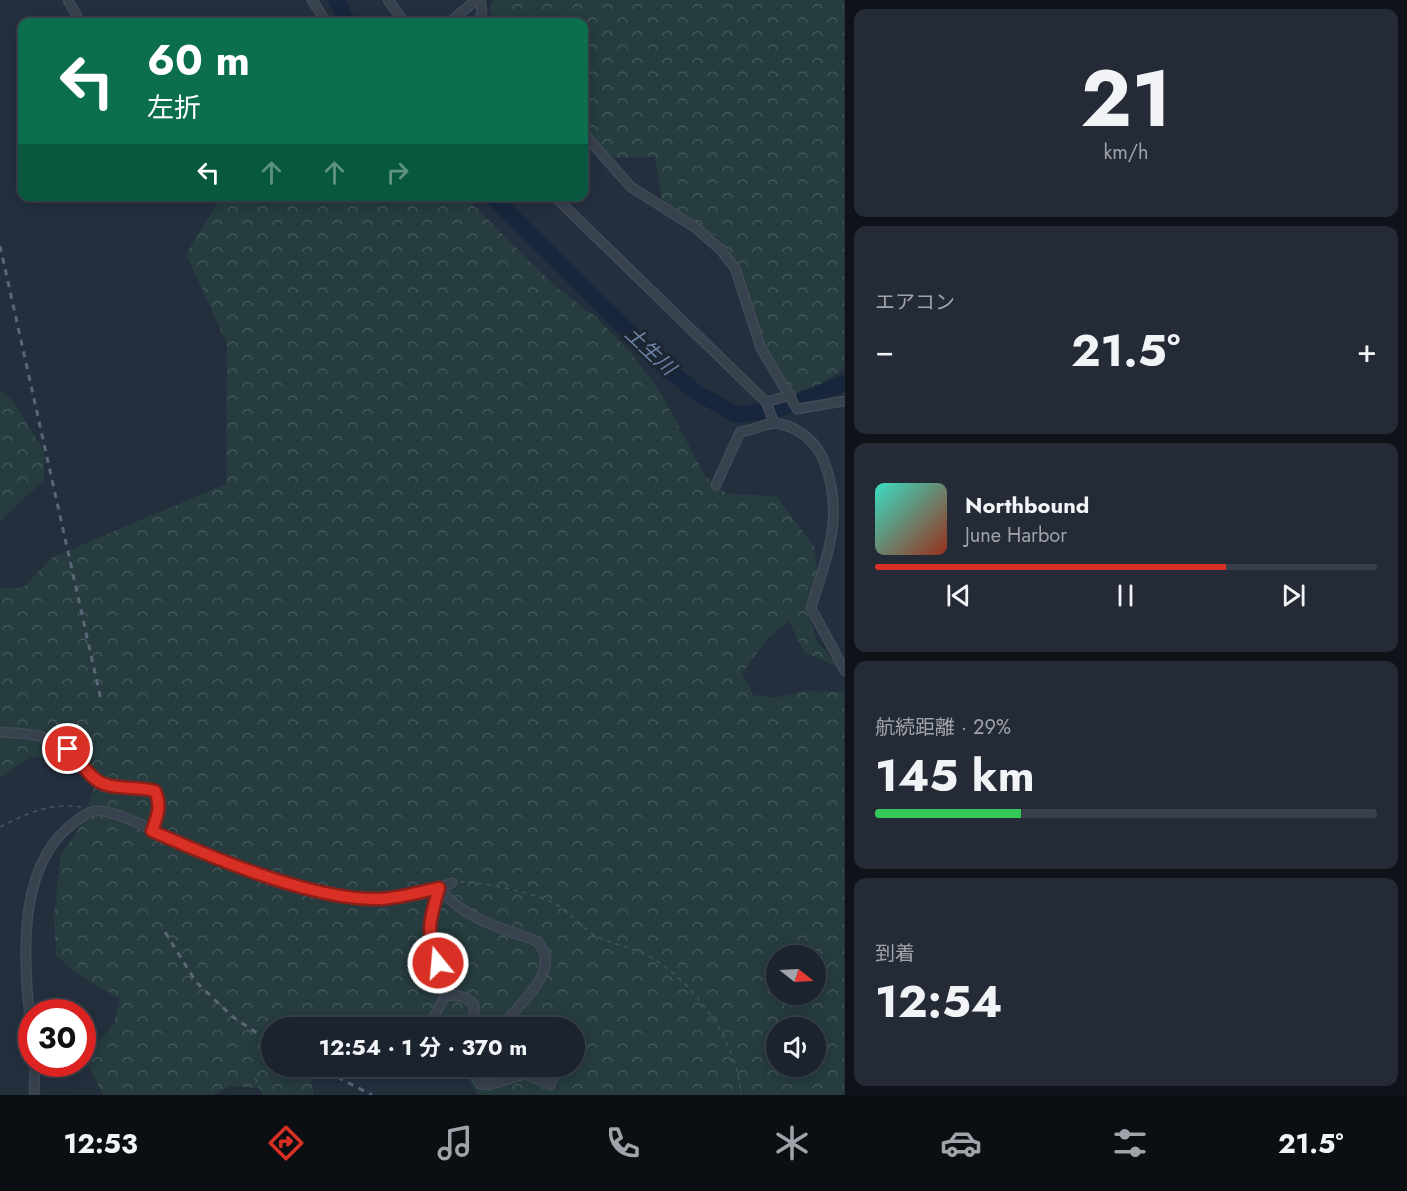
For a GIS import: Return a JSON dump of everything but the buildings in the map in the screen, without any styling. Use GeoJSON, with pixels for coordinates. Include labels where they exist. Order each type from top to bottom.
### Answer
{"type":"FeatureCollection","features":[{"type":"Feature","properties":{"kind":"street"},"geometry":{"type":"LineString","coordinates":[[68,0],[78,18]]}},
{"type":"Feature","properties":{"kind":"street"},"geometry":{"type":"LineString","coordinates":[[312,0],[323,18]]}},
{"type":"Feature","properties":{"kind":"street"},"geometry":{"type":"LineString","coordinates":[[388,0],[401,18]]}},
{"type":"Feature","properties":{"kind":"street"},"geometry":{"type":"LineString","coordinates":[[455,18],[478,0],[482,11],[480,18]]}},
{"type":"Feature","properties":{"kind":"street"},"geometry":{"type":"LineString","coordinates":[[588,139],[631,187],[696,228],[730,261],[742,285],[761,348],[791,395],[797,409],[844,401]]}},
{"type":"Feature","properties":{"kind":"street"},"geometry":{"type":"LineString","coordinates":[[559,201],[767,404],[774,423]]}},
{"type":"Feature","properties":{"kind":"street"},"geometry":{"type":"LineString","coordinates":[[767,404],[791,395]]}},
{"type":"Feature","properties":{"kind":"street"},"geometry":{"type":"LineString","coordinates":[[716,485],[740,432],[751,431],[774,423],[783,424],[807,436],[820,452],[836,494],[832,538],[811,608],[844,671]]}},
{"type":"Feature","properties":{"kind":"street"},"geometry":{"type":"LineString","coordinates":[[0,732],[29,733],[58,741],[78,758],[94,779],[106,785],[155,791],[159,800],[159,809],[152,831]]}},
{"type":"Feature","properties":{"kind":"street"},"geometry":{"type":"LineString","coordinates":[[28,999],[26,978],[31,896],[42,859],[56,837],[84,815],[99,810],[121,816],[237,865],[317,891],[378,899],[439,888],[452,883]]}},
{"type":"Feature","properties":{"kind":"street"},"geometry":{"type":"LineString","coordinates":[[434,1017],[446,996],[446,981],[430,945],[429,924],[439,888]]}},
{"type":"Feature","properties":{"kind":"street"},"geometry":{"type":"LineString","coordinates":[[439,888],[459,910],[537,941],[545,949],[546,959],[540,980],[510,1017]]}},
{"type":"Feature","properties":{"kind":"street"},"geometry":{"type":"LineString","coordinates":[[446,996],[455,994],[468,998],[474,1004],[474,1017]]}},
{"type":"Feature","properties":{"kind":"street"},"geometry":{"type":"LineString","coordinates":[[34,1095],[35,1077]]}},
{"type":"Feature","properties":{"kind":"street"},"geometry":{"type":"LineString","coordinates":[[476,1077],[480,1084],[489,1085],[515,1077]]}},
{"type":"Feature","properties":{"kind":"street"},"geometry":{"type":"LineString","coordinates":[[532,1077],[550,1085],[553,1077]]}},
{"type":"Feature","properties":{"kind":"path"},"geometry":{"type":"LineString","coordinates":[[0,827],[36,810],[54,806],[66,805],[99,810]]}},
{"type":"Feature","properties":{"kind":"path"},"geometry":{"type":"LineString","coordinates":[[452,883],[466,882],[518,891],[546,899],[596,935],[650,957],[668,969],[689,990],[729,1044],[736,1065],[741,1095]]}},
{"type":"Feature","properties":{"kind":"path"},"geometry":{"type":"LineString","coordinates":[[255,1078],[264,1095]]}},
{"type":"Feature","properties":{"kind":"green space"},"geometry":{"type":"Polygon","coordinates":[[[492,0],[844,0],[844,369],[798,398],[771,369],[743,283],[718,237],[663,209],[655,157],[598,158],[588,134],[588,18],[490,18],[492,0]]]}},
{"type":"Feature","properties":{"kind":"green space"},"geometry":{"type":"Polygon","coordinates":[[[216,201],[469,201],[555,286],[596,317],[629,351],[661,393],[705,476],[727,494],[776,496],[814,547],[818,580],[808,610],[816,640],[840,668],[804,652],[789,621],[767,639],[742,673],[753,695],[774,698],[807,691],[844,692],[844,1095],[477,1095],[469,1077],[585,1077],[585,1017],[261,1017],[261,1077],[311,1077],[314,1095],[263,1095],[259,1088],[230,1086],[214,1095],[103,1095],[94,1077],[96,1077],[96,1045],[114,1023],[120,999],[77,974],[56,955],[54,915],[61,854],[79,829],[95,786],[76,762],[31,757],[0,778],[0,588],[22,588],[53,557],[226,484],[227,344],[186,254],[216,201]]]}},
{"type":"Feature","properties":{"kind":"green space"},"geometry":{"type":"Polygon","coordinates":[[[0,390],[14,402],[44,451],[44,480],[0,521],[0,390]]]}},
{"type":"Feature","properties":{"kind":"waterway","name":"土生川"},"geometry":{"type":"LineString","coordinates":[[336,0],[346,18]]}},
{"type":"Feature","properties":{"kind":"waterway","name":"土生川"},"geometry":{"type":"LineString","coordinates":[[497,201],[661,364],[696,392],[737,415],[778,409],[845,383]]}},
{"type":"Feature","properties":{"kind":"railway"},"geometry":{"type":"LineString","coordinates":[[0,246],[101,700]]}},
{"type":"Feature","properties":{"kind":"railway"},"geometry":{"type":"LineString","coordinates":[[165,932],[196,982],[233,1017],[261,1036]]}},
{"type":"Feature","properties":{"kind":"railway"},"geometry":{"type":"LineString","coordinates":[[337,1077],[372,1095]]}},
{"type":"Feature","properties":{"kind":"route"},"geometry":{"type":"LineString","coordinates":[[68,749],[94,779],[106,785],[155,791],[159,800],[159,809],[152,831],[190,848],[317,891],[378,899],[439,888],[429,924],[430,945],[438,963]]}}]}
